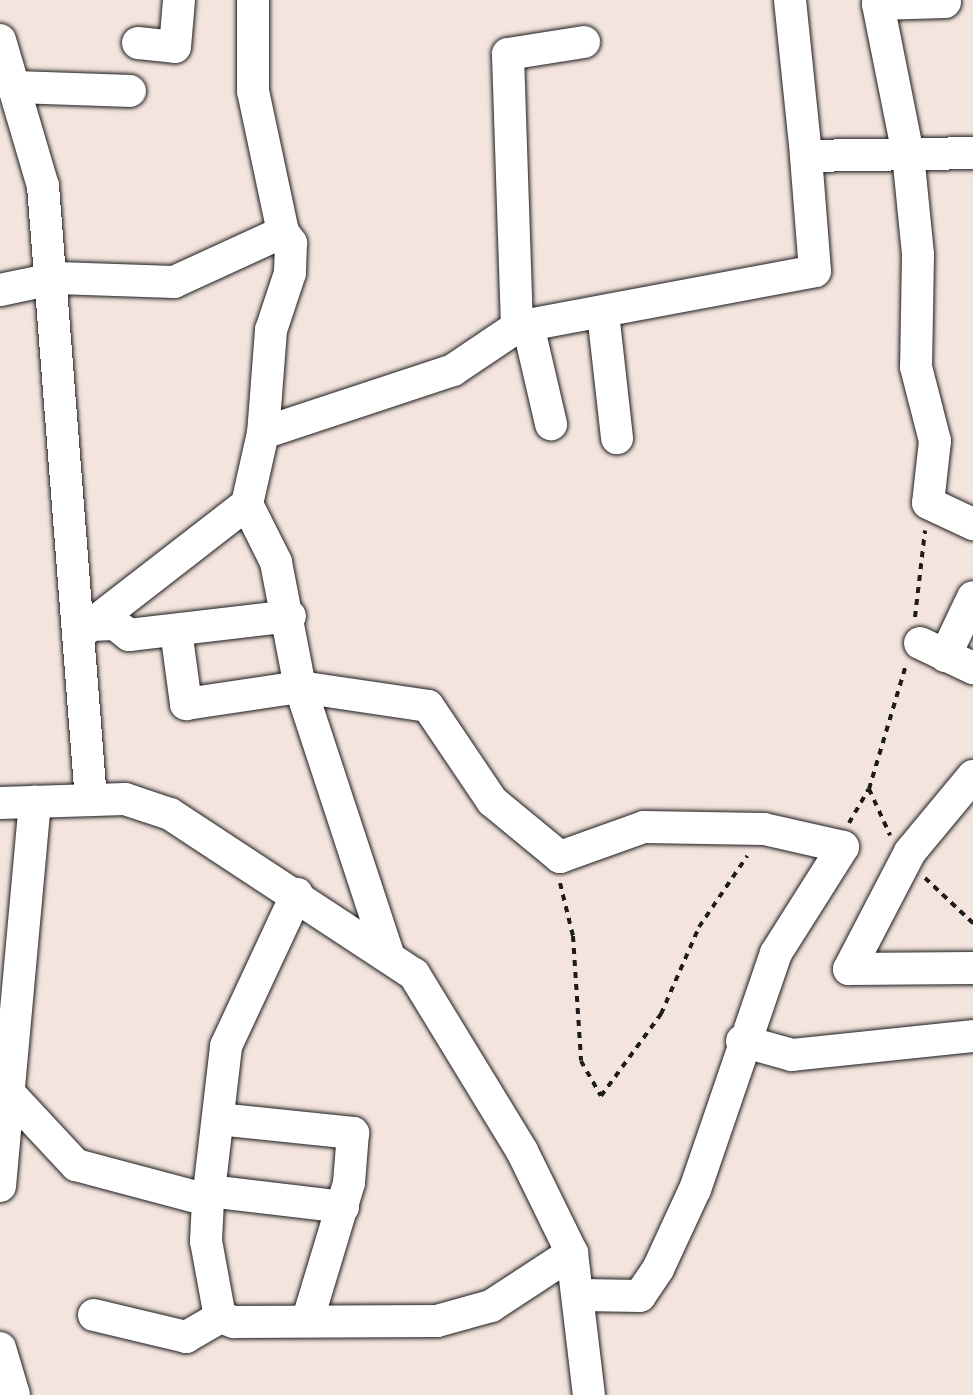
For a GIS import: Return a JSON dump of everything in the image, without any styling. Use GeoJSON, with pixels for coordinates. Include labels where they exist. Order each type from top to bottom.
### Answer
{"type":"FeatureCollection","features":[{"type":"Feature","properties":{"kind":"street"},"geometry":{"type":"LineString","coordinates":[[138,43],[175,47],[179,0]]}},
{"type":"Feature","properties":{"kind":"street"},"geometry":{"type":"LineString","coordinates":[[253,0],[253,91],[283,232],[291,243],[290,273],[271,330],[263,433],[247,504],[276,562],[290,616],[300,687],[388,954]]}},
{"type":"Feature","properties":{"kind":"street"},"geometry":{"type":"LineString","coordinates":[[263,433],[453,370],[523,326],[815,271],[790,0]]}},
{"type":"Feature","properties":{"kind":"street"},"geometry":{"type":"LineString","coordinates":[[945,2],[878,4],[908,154],[918,255],[916,367],[935,441],[928,503],[973,524]]}},
{"type":"Feature","properties":{"kind":"street"},"geometry":{"type":"LineString","coordinates":[[551,424],[523,326],[508,54],[584,42]]}},
{"type":"Feature","properties":{"kind":"street"},"geometry":{"type":"LineString","coordinates":[[2,49],[17,87],[43,186],[84,630],[91,800]]}},
{"type":"Feature","properties":{"kind":"street"},"geometry":{"type":"LineString","coordinates":[[17,87],[130,91]]}},
{"type":"Feature","properties":{"kind":"street"},"geometry":{"type":"LineString","coordinates":[[806,156],[973,153]]}},
{"type":"Feature","properties":{"kind":"street"},"geometry":{"type":"LineString","coordinates":[[0,290],[51,283],[174,282],[283,232]]}},
{"type":"Feature","properties":{"kind":"street"},"geometry":{"type":"LineString","coordinates":[[603,313],[617,438]]}},
{"type":"Feature","properties":{"kind":"street"},"geometry":{"type":"LineString","coordinates":[[84,630],[247,504]]}},
{"type":"Feature","properties":{"kind":"street"},"geometry":{"type":"LineString","coordinates":[[946,656],[973,597]]}},
{"type":"Feature","properties":{"kind":"street"},"geometry":{"type":"LineString","coordinates":[[84,630],[115,624],[129,635],[290,616]]}},
{"type":"Feature","properties":{"kind":"street"},"geometry":{"type":"LineString","coordinates":[[176,630],[186,704],[300,687],[428,706],[492,801],[560,857],[644,827],[764,829],[843,847],[776,953],[742,1041],[695,1189],[658,1269],[640,1296],[582,1295]]}},
{"type":"Feature","properties":{"kind":"street"},"geometry":{"type":"LineString","coordinates":[[973,776],[910,852],[849,969],[973,968]]}},
{"type":"Feature","properties":{"kind":"street"},"geometry":{"type":"LineString","coordinates":[[0,803],[125,799],[170,814],[388,954],[423,988],[522,1151],[572,1253],[582,1295],[589,1395]]}},
{"type":"Feature","properties":{"kind":"street"},"geometry":{"type":"LineString","coordinates":[[0,1186],[6,1090],[35,802]]}},
{"type":"Feature","properties":{"kind":"street"},"geometry":{"type":"LineString","coordinates":[[220,1317],[206,1241],[226,1046],[297,894]]}},
{"type":"Feature","properties":{"kind":"street"},"geometry":{"type":"LineString","coordinates":[[742,1041],[792,1055],[973,1036]]}},
{"type":"Feature","properties":{"kind":"street"},"geometry":{"type":"LineString","coordinates":[[6,1090],[76,1165],[209,1195],[343,1207]]}},
{"type":"Feature","properties":{"kind":"street"},"geometry":{"type":"LineString","coordinates":[[218,1119],[353,1133],[343,1207],[308,1319]]}},
{"type":"Feature","properties":{"kind":"street"},"geometry":{"type":"LineString","coordinates":[[105,1327],[186,1337],[220,1317],[437,1321],[491,1306],[572,1253]]}},
{"type":"Feature","properties":{"kind":"street"},"geometry":{"type":"LineString","coordinates":[[0,1348],[14,1395]]}},
{"type":"Feature","properties":{"kind":"path"},"geometry":{"type":"LineString","coordinates":[[560,857],[581,1061],[601,1096],[661,1014],[699,927],[764,829]]}}]}
